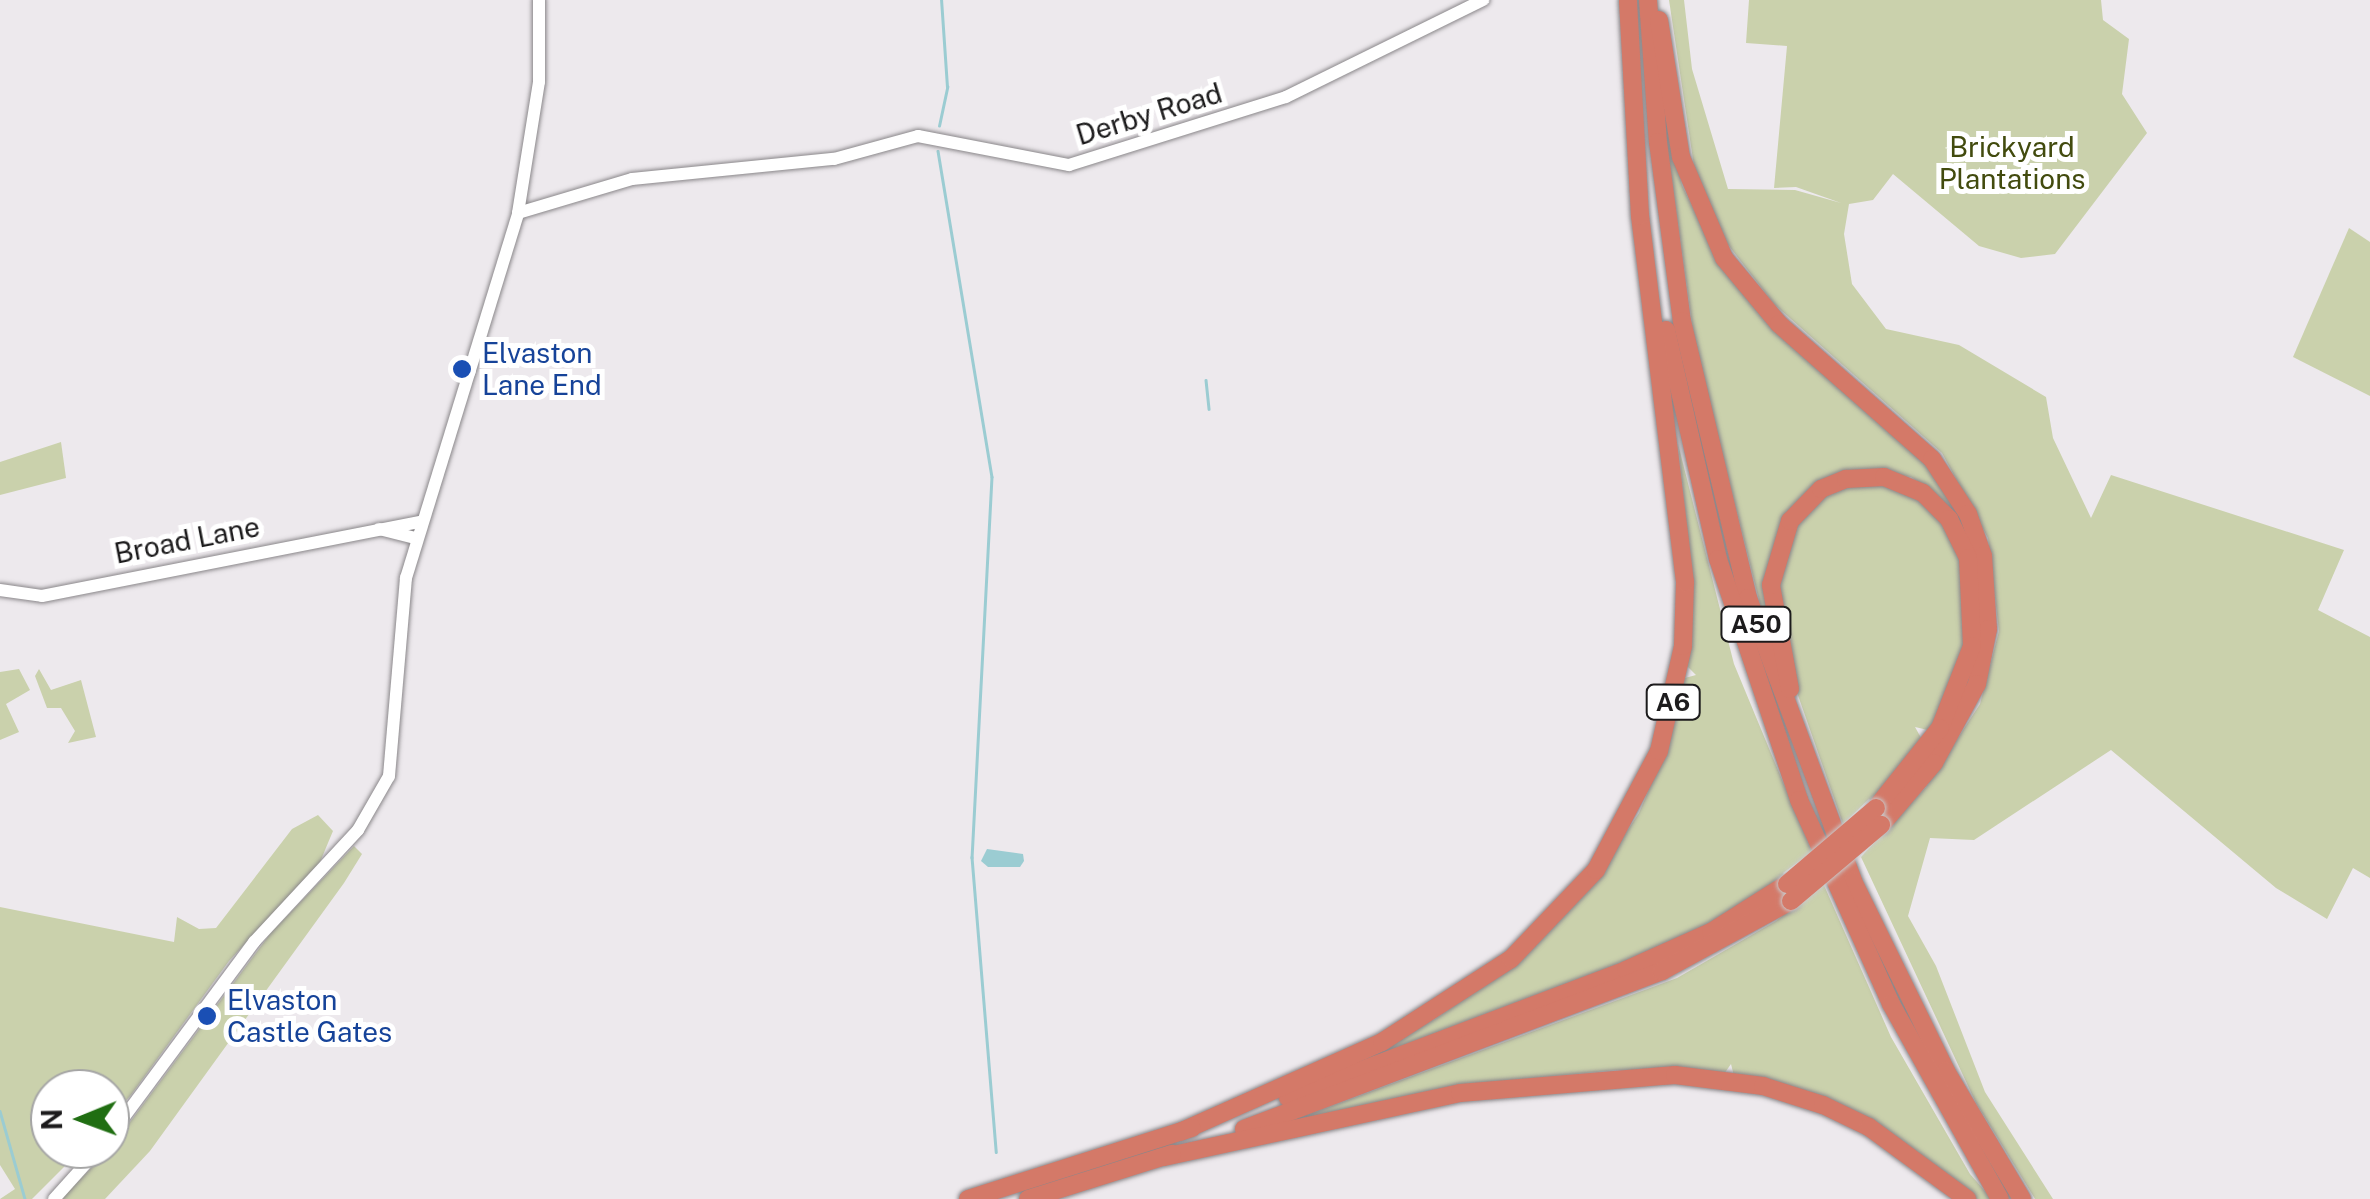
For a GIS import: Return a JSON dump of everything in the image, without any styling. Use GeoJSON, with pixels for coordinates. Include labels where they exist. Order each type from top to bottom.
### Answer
{"type":"FeatureCollection","features":[{"type":"Feature","properties":{"kind":"highway","name":"A50"},"geometry":{"type":"LineString","coordinates":[[1628,0],[1670,352],[1693,464],[1749,663],[1856,931],[1926,1073],[2000,1199]]}},
{"type":"Feature","properties":{"kind":"highway","name":"A50"},"geometry":{"type":"LineString","coordinates":[[1648,0],[1664,194],[1704,432],[1762,642],[1832,834],[1911,1003],[2022,1199]]}},
{"type":"Feature","properties":{"kind":"highway"},"geometry":{"type":"LineString","coordinates":[[1028,1199],[1164,1158],[1591,1000],[1702,953],[1789,893],[1878,816],[1950,740],[1977,684],[1988,629],[1983,556],[1968,514],[1932,459],[1768,313],[1712,238],[1678,144],[1657,0]]}},
{"type":"Feature","properties":{"kind":"highway","name":"A6"},"geometry":{"type":"LineString","coordinates":[[968,1199],[1180,1132],[1367,1050],[1512,959],[1596,870],[1646,783],[1676,687],[1685,582],[1640,216],[1628,22]]}},
{"type":"Feature","properties":{"kind":"highway"},"geometry":{"type":"LineString","coordinates":[[1832,834],[1779,652],[1772,568],[1784,530],[1802,504],[1835,482],[1866,476],[1901,481],[1944,512],[1968,558],[1975,603],[1972,646],[1955,700],[1878,816]]}},
{"type":"Feature","properties":{"kind":"highway"},"geometry":{"type":"LineString","coordinates":[[1180,1132],[1562,996],[1712,932],[1789,893]]}},
{"type":"Feature","properties":{"kind":"highway"},"geometry":{"type":"LineString","coordinates":[[1164,1158],[1460,1093],[1587,1078],[1696,1076],[1762,1086],[1835,1110],[1927,1166],[1967,1199]]}},
{"type":"Feature","properties":{"kind":"main road"},"geometry":{"type":"LineString","coordinates":[[130,1109],[254,942],[358,830],[382,792],[395,739],[400,612],[415,538],[518,214],[540,82],[539,0]]}},
{"type":"Feature","properties":{"kind":"main road","name":"Derby Road"},"geometry":{"type":"LineString","coordinates":[[518,214],[644,176],[834,159],[918,136],[1069,164],[1286,97],[1483,0]]}},
{"type":"Feature","properties":{"kind":"main road","name":"Broad Lane"},"geometry":{"type":"LineString","coordinates":[[6,592],[42,596],[372,528],[420,522]]}},
{"type":"Feature","properties":{"kind":"main road","name":"Broad Lane"},"geometry":{"type":"LineString","coordinates":[[372,528],[415,538]]}},
{"type":"Feature","properties":{"kind":"main road"},"geometry":{"type":"LineString","coordinates":[[54,1199],[82,1169]]}},
{"type":"Feature","properties":{"kind":"green space","name":"Brickyard Plantations"},"geometry":{"type":"Polygon","coordinates":[[[1669,0],[1684,0],[1692,69],[1728,189],[1795,190],[1841,203],[1796,187],[1774,188],[1787,46],[1746,43],[1749,0],[2101,0],[2103,20],[2129,39],[2122,94],[2147,133],[2055,254],[2021,258],[1979,246],[1893,174],[1873,200],[1849,204],[1844,234],[1852,284],[1886,329],[1959,345],[2046,397],[2053,438],[2091,518],[2111,475],[2344,550],[2318,610],[2370,637],[2370,878],[2353,868],[2327,919],[2276,888],[2111,750],[1974,840],[1930,838],[1908,916],[1936,966],[1985,1092],[2053,1199],[2035,1199],[1976,1103],[1861,857],[1926,787],[1980,704],[1999,631],[1988,538],[1942,453],[1774,304],[1726,242],[1694,166],[1669,0]]]}},
{"type":"Feature","properties":{"kind":"green space"},"geometry":{"type":"Polygon","coordinates":[[[1661,101],[1682,185],[1721,266],[1778,333],[1922,457],[1962,518],[1976,556],[1926,487],[1911,477],[1867,471],[1781,524],[1766,577],[1768,636],[1695,345],[1661,101]]]}},
{"type":"Feature","properties":{"kind":"green space"},"geometry":{"type":"Polygon","coordinates":[[[2349,228],[2370,242],[2370,396],[2293,357],[2349,228]]]}},
{"type":"Feature","properties":{"kind":"green space"},"geometry":{"type":"Polygon","coordinates":[[[61,442],[66,478],[0,495],[0,462],[61,442]]]}},
{"type":"Feature","properties":{"kind":"green space"},"geometry":{"type":"Polygon","coordinates":[[[1678,444],[1734,664],[1812,852],[1783,873],[1787,880],[1723,919],[1618,969],[1319,1081],[1435,1019],[1516,964],[1587,891],[1639,813],[1668,744],[1685,678],[1696,675],[1687,666],[1691,567],[1678,444]]]}},
{"type":"Feature","properties":{"kind":"green space"},"geometry":{"type":"Polygon","coordinates":[[[1864,482],[1906,490],[1936,512],[1961,555],[1968,637],[1932,731],[1915,727],[1924,743],[1874,803],[1869,799],[1843,824],[1793,681],[1776,591],[1787,538],[1820,497],[1864,482]]]}},
{"type":"Feature","properties":{"kind":"green space"},"geometry":{"type":"Polygon","coordinates":[[[19,669],[30,690],[6,704],[19,732],[0,740],[0,672],[19,669]]]}},
{"type":"Feature","properties":{"kind":"green space"},"geometry":{"type":"Polygon","coordinates":[[[39,669],[51,690],[81,680],[96,737],[68,743],[75,731],[61,708],[47,708],[35,676],[39,669]]]}},
{"type":"Feature","properties":{"kind":"green space"},"geometry":{"type":"Polygon","coordinates":[[[318,815],[333,831],[320,862],[229,961],[130,1096],[130,1069],[30,1069],[30,1169],[62,1169],[32,1199],[0,1199],[15,1189],[0,1165],[0,907],[174,942],[177,917],[199,929],[216,928],[292,829],[318,815]]]}},
{"type":"Feature","properties":{"kind":"green space"},"geometry":{"type":"Polygon","coordinates":[[[354,846],[362,854],[150,1151],[105,1199],[61,1199],[90,1169],[130,1169],[130,1122],[270,934],[354,846]]]}},
{"type":"Feature","properties":{"kind":"green space"},"geometry":{"type":"Polygon","coordinates":[[[1823,883],[1891,1037],[1970,1174],[1992,1199],[1974,1199],[1906,1144],[1734,1076],[1731,1064],[1724,1074],[1617,1070],[1513,1080],[1291,1121],[1677,978],[1776,921],[1823,883]]]}},
{"type":"Feature","properties":{"kind":"water"},"geometry":{"type":"Polygon","coordinates":[[[987,849],[1023,854],[1024,861],[1020,867],[988,867],[981,861],[987,849]]]}},
{"type":"Feature","properties":{"kind":"waterway"},"geometry":{"type":"LineString","coordinates":[[939,126],[947,87],[941,0]]}},
{"type":"Feature","properties":{"kind":"waterway"},"geometry":{"type":"LineString","coordinates":[[938,151],[992,477],[972,857],[996,1152]]}},
{"type":"Feature","properties":{"kind":"waterway"},"geometry":{"type":"LineString","coordinates":[[1206,380],[1209,409]]}},
{"type":"Feature","properties":{"kind":"waterway"},"geometry":{"type":"LineString","coordinates":[[0,1111],[25,1199]]}},
{"type":"Feature","properties":{"kind":"place","name":"Elvaston Lane End"},"geometry":{"type":"Point","coordinates":[462,369]}},
{"type":"Feature","properties":{"kind":"place","name":"Elvaston Castle Gates"},"geometry":{"type":"Point","coordinates":[207,1016]}}]}
